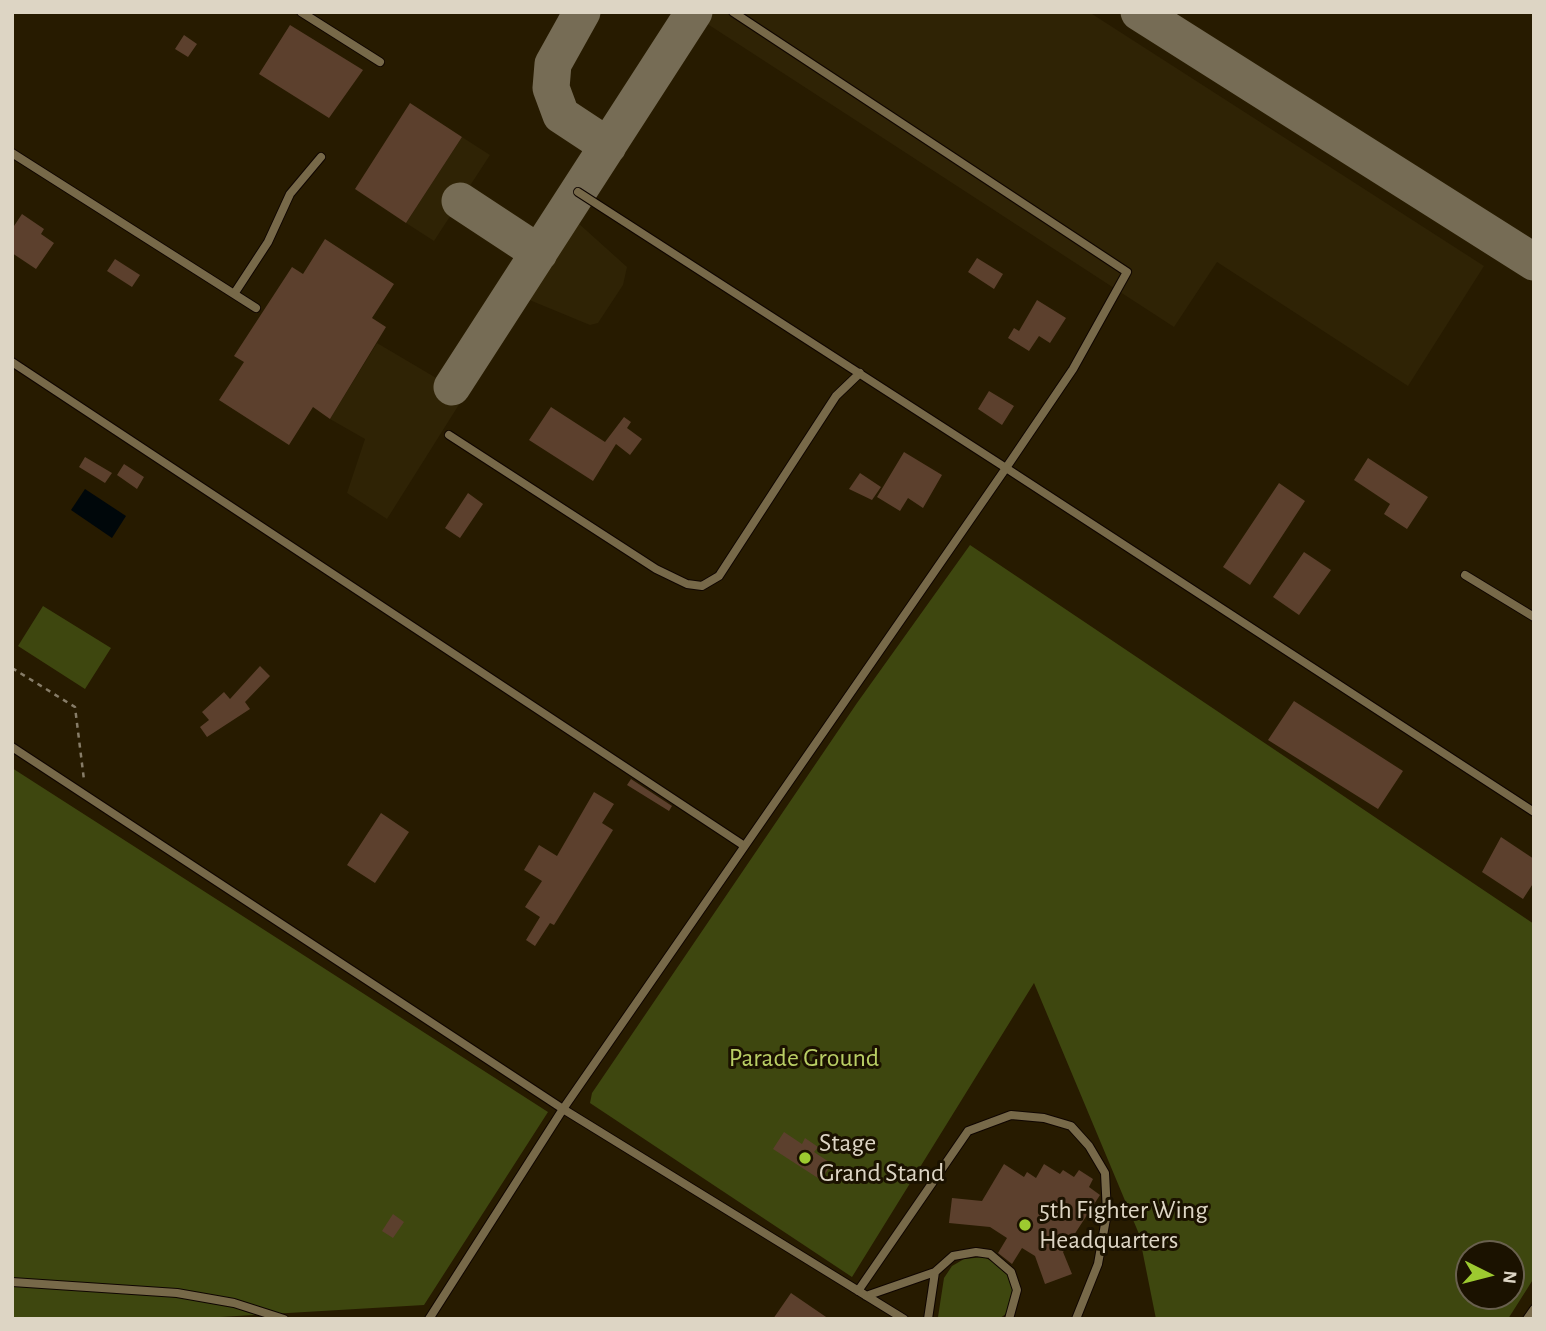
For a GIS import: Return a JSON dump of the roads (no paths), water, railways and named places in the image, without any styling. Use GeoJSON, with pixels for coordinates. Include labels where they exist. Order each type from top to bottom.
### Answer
{"type":"FeatureCollection","features":[{"type":"Feature","properties":{"kind":"lane"},"geometry":{"type":"LineString","coordinates":[[301,12],[380,62]]}},
{"type":"Feature","properties":{"kind":"lane"},"geometry":{"type":"LineString","coordinates":[[429,1319],[563,1109],[1073,369],[1127,272],[733,12]]}},
{"type":"Feature","properties":{"kind":"lane"},"geometry":{"type":"LineString","coordinates":[[12,153],[256,308]]}},
{"type":"Feature","properties":{"kind":"lane"},"geometry":{"type":"LineString","coordinates":[[234,294],[268,242],[290,194],[321,157]]}},
{"type":"Feature","properties":{"kind":"lane"},"geometry":{"type":"LineString","coordinates":[[578,192],[1534,812]]}},
{"type":"Feature","properties":{"kind":"lane"},"geometry":{"type":"LineString","coordinates":[[12,362],[743,845]]}},
{"type":"Feature","properties":{"kind":"lane"},"geometry":{"type":"LineString","coordinates":[[449,435],[656,569],[687,584],[702,586],[719,576],[836,396],[860,373]]}},
{"type":"Feature","properties":{"kind":"lane"},"geometry":{"type":"LineString","coordinates":[[1465,575],[1534,617]]}},
{"type":"Feature","properties":{"kind":"lane"},"geometry":{"type":"LineString","coordinates":[[12,747],[563,1109],[904,1319]]}},
{"type":"Feature","properties":{"kind":"lane"},"geometry":{"type":"LineString","coordinates":[[862,1294],[968,1131],[1011,1115],[1044,1118],[1071,1126],[1089,1146],[1105,1173],[1107,1213],[1098,1265],[1076,1319]]}},
{"type":"Feature","properties":{"kind":"lane"},"geometry":{"type":"LineString","coordinates":[[862,1294],[935,1272],[953,1256],[976,1252],[990,1254],[1003,1263],[1017,1290],[1011,1318]]}},
{"type":"Feature","properties":{"kind":"lane"},"geometry":{"type":"LineString","coordinates":[[928,1319],[935,1272]]}},
{"type":"Feature","properties":{"kind":"lane"},"geometry":{"type":"LineString","coordinates":[[12,1282],[177,1293],[234,1303],[284,1319]]}},
{"type":"Feature","properties":{"kind":"lane"},"geometry":{"type":"LineString","coordinates":[[1527,1319],[1534,1308]]}},
{"type":"Feature","properties":{"kind":"place","name":"Stage Grand Stand"},"geometry":{"type":"Point","coordinates":[805,1158]}},
{"type":"Feature","properties":{"kind":"place","name":"5th Fighter Wing Headquarters"},"geometry":{"type":"Point","coordinates":[1025,1225]}},
{"type":"Feature","properties":{"kind":"park label","name":"Parade Ground"},"geometry":{"type":"Point","coordinates":[804,1058]}}]}
